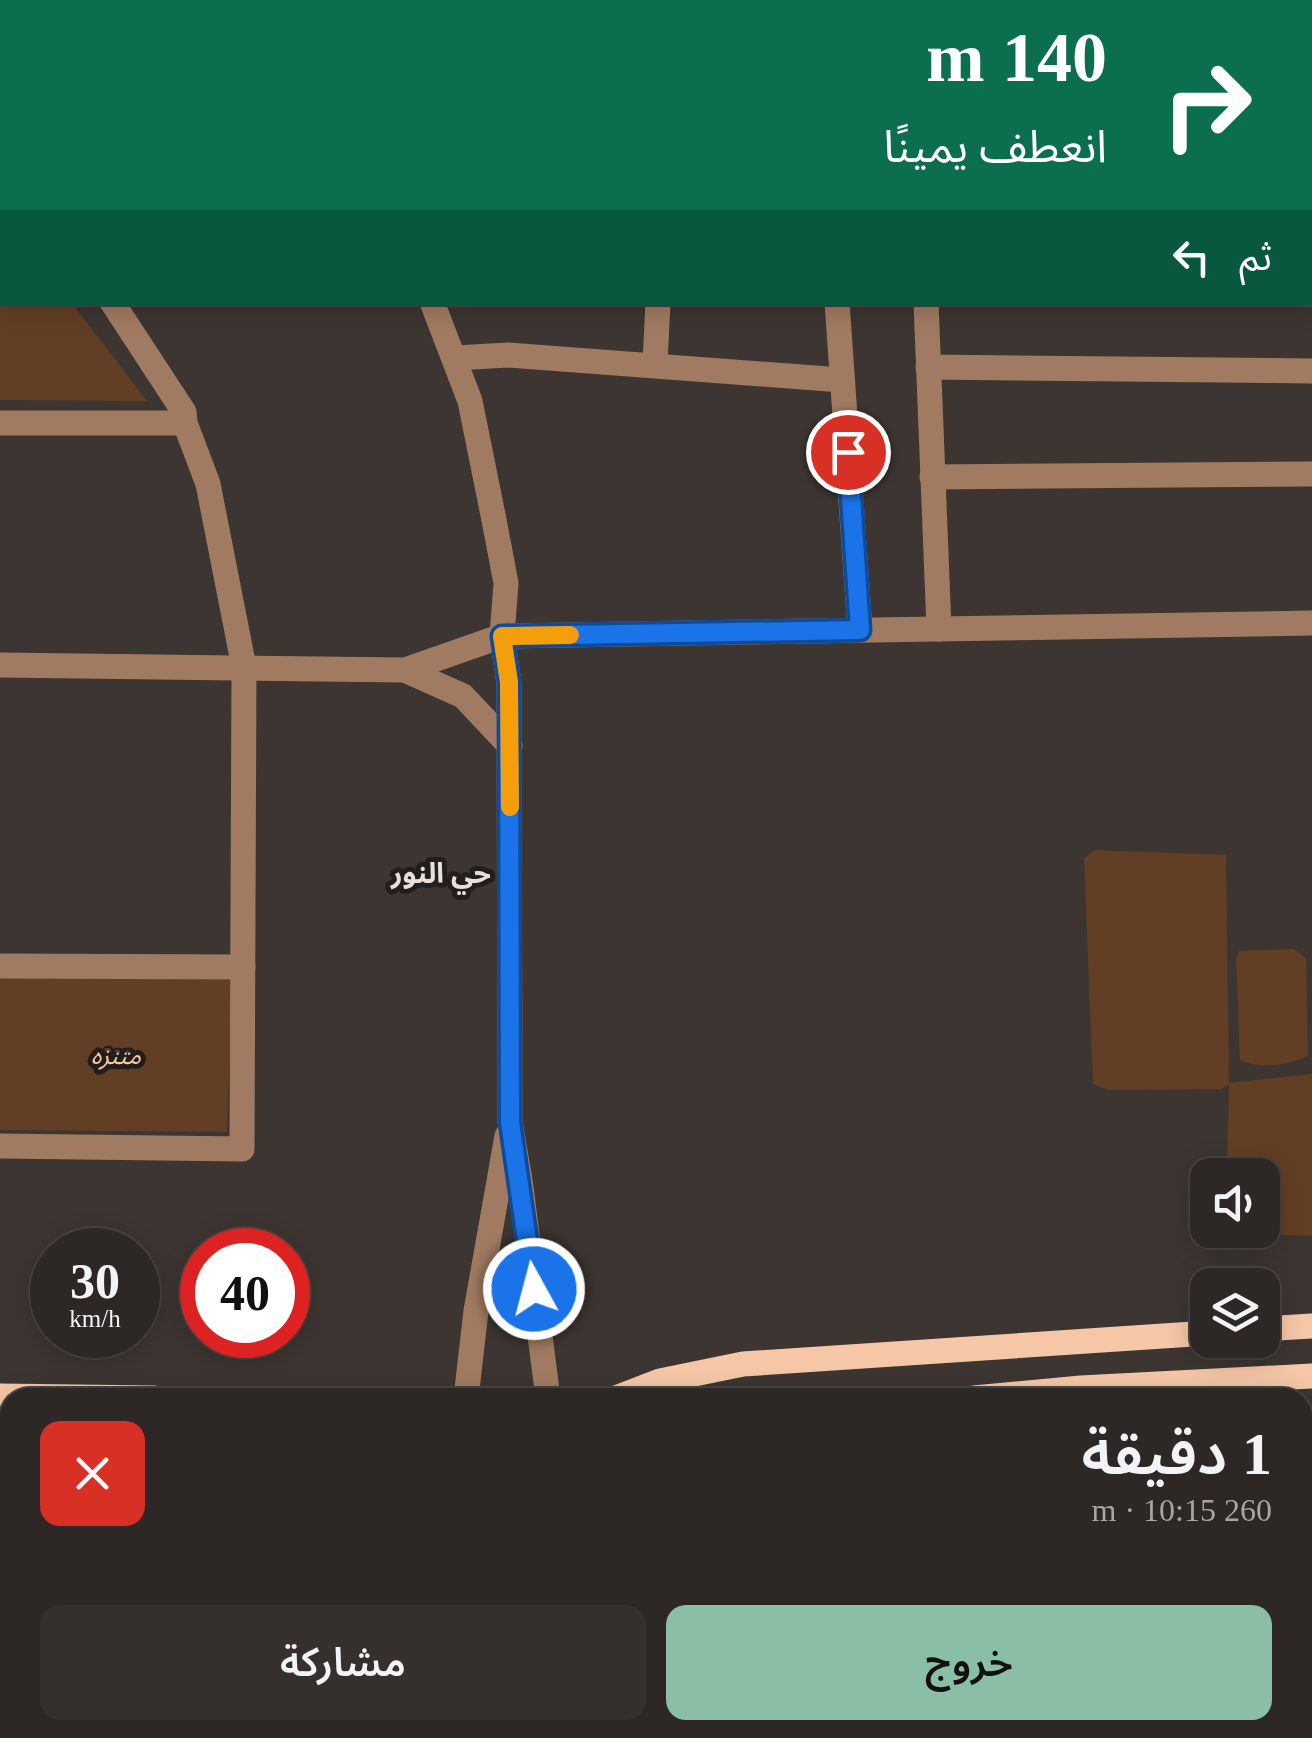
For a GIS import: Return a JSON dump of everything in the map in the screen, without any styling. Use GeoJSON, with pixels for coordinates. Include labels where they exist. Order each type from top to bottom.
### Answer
{"type":"FeatureCollection","features":[{"type":"Feature","properties":{"kind":"main road"},"geometry":{"type":"LineString","coordinates":[[1280,1328],[1312,1326]]}},
{"type":"Feature","properties":{"kind":"main road"},"geometry":{"type":"LineString","coordinates":[[642,1388],[744,1364],[1190,1334]]}},
{"type":"Feature","properties":{"kind":"main road"},"geometry":{"type":"LineString","coordinates":[[1081,1388],[1312,1376]]}},
{"type":"Feature","properties":{"kind":"street"},"geometry":{"type":"LineString","coordinates":[[0,1146],[242,1149],[244,667],[208,484],[184,412],[114,305]]}},
{"type":"Feature","properties":{"kind":"street"},"geometry":{"type":"LineString","coordinates":[[433,305],[470,401],[506,583],[502,636],[509,682],[510,1122],[547,1388]]}},
{"type":"Feature","properties":{"kind":"street"},"geometry":{"type":"LineString","coordinates":[[655,364],[658,305]]}},
{"type":"Feature","properties":{"kind":"street"},"geometry":{"type":"LineString","coordinates":[[837,305],[860,630]]}},
{"type":"Feature","properties":{"kind":"street"},"geometry":{"type":"LineString","coordinates":[[926,305],[939,629]]}},
{"type":"Feature","properties":{"kind":"street"},"geometry":{"type":"LineString","coordinates":[[455,358],[508,354],[842,380]]}},
{"type":"Feature","properties":{"kind":"street"},"geometry":{"type":"LineString","coordinates":[[928,367],[1312,371]]}},
{"type":"Feature","properties":{"kind":"street"},"geometry":{"type":"LineString","coordinates":[[0,423],[185,423]]}},
{"type":"Feature","properties":{"kind":"street"},"geometry":{"type":"LineString","coordinates":[[932,477],[1312,474]]}},
{"type":"Feature","properties":{"kind":"street"},"geometry":{"type":"LineString","coordinates":[[0,665],[405,670],[502,636],[1312,623]]}},
{"type":"Feature","properties":{"kind":"street"},"geometry":{"type":"LineString","coordinates":[[405,670],[463,696],[510,746]]}},
{"type":"Feature","properties":{"kind":"street"},"geometry":{"type":"LineString","coordinates":[[0,966],[243,967]]}},
{"type":"Feature","properties":{"kind":"street"},"geometry":{"type":"LineString","coordinates":[[467,1388],[476,1311],[510,1122]]}},
{"type":"Feature","properties":{"kind":"green space"},"geometry":{"type":"Polygon","coordinates":[[[0,305],[74,305],[147,401],[0,400],[0,305]]]}},
{"type":"Feature","properties":{"kind":"green space"},"geometry":{"type":"Polygon","coordinates":[[[1095,850],[1226,855],[1229,1083],[1312,1074],[1312,1236],[1280,1235],[1280,1158],[1227,1158],[1229,1085],[1221,1089],[1108,1090],[1093,1084],[1084,858],[1095,850]]]}},
{"type":"Feature","properties":{"kind":"green space"},"geometry":{"type":"Polygon","coordinates":[[[1294,949],[1306,958],[1308,1055],[1274,1065],[1240,1060],[1236,959],[1239,951],[1294,949]]]}},
{"type":"Feature","properties":{"kind":"green space","name":"متنزه"},"geometry":{"type":"Polygon","coordinates":[[[0,977],[232,979],[227,1132],[0,1130],[0,977]]]}},
{"type":"Feature","properties":{"kind":"slow traffic"},"geometry":{"type":"LineString","coordinates":[[510,807],[509,682],[502,636],[570,635]]}},
{"type":"Feature","properties":{"kind":"district","name":"حي النور"},"geometry":{"type":"Point","coordinates":[441,873]}},
{"type":"Feature","properties":{"kind":"route"},"geometry":{"type":"LineString","coordinates":[[534,1289],[510,1122],[509,682],[502,636],[860,630],[848,452]]}}]}
